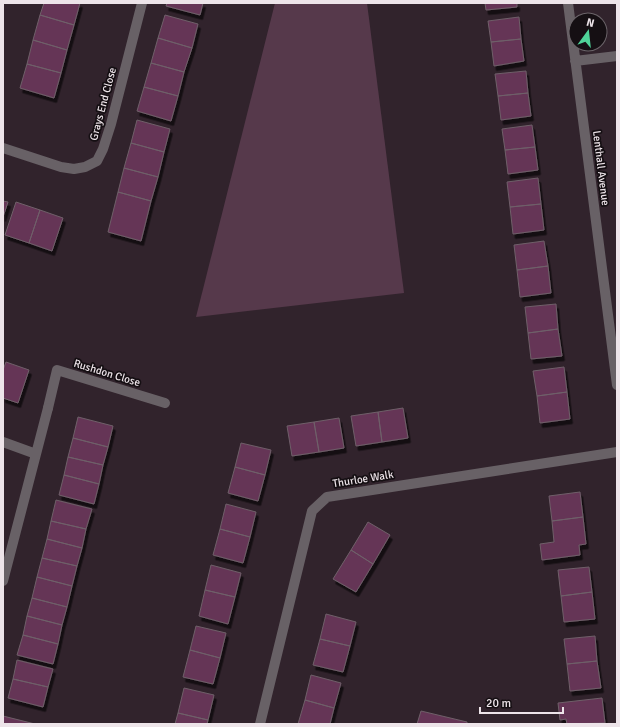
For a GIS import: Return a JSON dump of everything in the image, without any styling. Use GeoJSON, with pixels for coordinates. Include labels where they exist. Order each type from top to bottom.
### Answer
{"type":"FeatureCollection","features":[{"type":"Feature","properties":{"kind":"street","name":"Grays End Close"},"geometry":{"type":"LineString","coordinates":[[3,148],[60,167],[74,169],[85,167],[97,161],[103,149],[111,124],[142,3]]}},
{"type":"Feature","properties":{"kind":"street","name":"Lenthall Avenue"},"geometry":{"type":"LineString","coordinates":[[568,3],[617,385]]}},
{"type":"Feature","properties":{"kind":"street"},"geometry":{"type":"LineString","coordinates":[[575,61],[617,56]]}},
{"type":"Feature","properties":{"kind":"street","name":"Rushdon Close"},"geometry":{"type":"LineString","coordinates":[[3,581],[57,370],[165,403]]}},
{"type":"Feature","properties":{"kind":"street"},"geometry":{"type":"LineString","coordinates":[[3,442],[36,454]]}},
{"type":"Feature","properties":{"kind":"street","name":"Thurloe Walk"},"geometry":{"type":"LineString","coordinates":[[260,724],[312,511],[327,497],[617,452]]}},
{"type":"Feature","properties":{"kind":"shaded area"},"geometry":{"type":"Polygon","coordinates":[[[275,3],[367,3],[404,293],[196,317],[275,3]]]}},
{"type":"Feature","properties":{"kind":"building"},"geometry":{"type":"Polygon","coordinates":[[[44,3],[80,3],[74,25],[40,15],[44,3]]]}},
{"type":"Feature","properties":{"kind":"building"},"geometry":{"type":"Polygon","coordinates":[[[167,3],[203,3],[200,15],[166,6],[167,3]]]}},
{"type":"Feature","properties":{"kind":"building"},"geometry":{"type":"Polygon","coordinates":[[[485,3],[517,3],[517,7],[486,10],[485,3]]]}},
{"type":"Feature","properties":{"kind":"building"},"geometry":{"type":"Polygon","coordinates":[[[40,15],[74,25],[67,50],[33,40],[40,15]]]}},
{"type":"Feature","properties":{"kind":"building"},"geometry":{"type":"Polygon","coordinates":[[[165,15],[198,24],[192,48],[158,38],[165,15]]]}},
{"type":"Feature","properties":{"kind":"building"},"geometry":{"type":"Polygon","coordinates":[[[519,17],[521,39],[491,42],[488,21],[519,17]]]}},
{"type":"Feature","properties":{"kind":"building"},"geometry":{"type":"Polygon","coordinates":[[[158,38],[192,48],[184,72],[151,63],[158,38]]]}},
{"type":"Feature","properties":{"kind":"building"},"geometry":{"type":"Polygon","coordinates":[[[521,39],[524,61],[494,66],[491,42],[521,39]]]}},
{"type":"Feature","properties":{"kind":"building"},"geometry":{"type":"Polygon","coordinates":[[[33,40],[67,50],[61,73],[27,64],[33,40]]]}},
{"type":"Feature","properties":{"kind":"building"},"geometry":{"type":"Polygon","coordinates":[[[151,63],[184,72],[178,96],[144,87],[151,63]]]}},
{"type":"Feature","properties":{"kind":"building"},"geometry":{"type":"Polygon","coordinates":[[[27,64],[61,73],[54,98],[20,88],[27,64]]]}},
{"type":"Feature","properties":{"kind":"building"},"geometry":{"type":"Polygon","coordinates":[[[526,71],[528,93],[498,96],[495,74],[526,71]]]}},
{"type":"Feature","properties":{"kind":"building"},"geometry":{"type":"Polygon","coordinates":[[[144,87],[178,96],[171,121],[137,111],[144,87]]]}},
{"type":"Feature","properties":{"kind":"building"},"geometry":{"type":"Polygon","coordinates":[[[528,93],[531,116],[501,120],[498,96],[528,93]]]}},
{"type":"Feature","properties":{"kind":"building"},"geometry":{"type":"Polygon","coordinates":[[[137,120],[170,129],[164,152],[131,143],[137,120]]]}},
{"type":"Feature","properties":{"kind":"building"},"geometry":{"type":"Polygon","coordinates":[[[532,125],[535,147],[505,150],[502,129],[532,125]]]}},
{"type":"Feature","properties":{"kind":"building"},"geometry":{"type":"Polygon","coordinates":[[[131,143],[164,152],[158,177],[124,168],[131,143]]]}},
{"type":"Feature","properties":{"kind":"building"},"geometry":{"type":"Polygon","coordinates":[[[535,147],[538,170],[508,174],[505,150],[535,147]]]}},
{"type":"Feature","properties":{"kind":"building"},"geometry":{"type":"Polygon","coordinates":[[[124,168],[158,177],[151,201],[118,192],[124,168]]]}},
{"type":"Feature","properties":{"kind":"building"},"geometry":{"type":"Polygon","coordinates":[[[538,178],[541,204],[510,207],[507,182],[538,178]]]}},
{"type":"Feature","properties":{"kind":"building"},"geometry":{"type":"Polygon","coordinates":[[[118,192],[151,201],[141,241],[108,232],[118,192]]]}},
{"type":"Feature","properties":{"kind":"building"},"geometry":{"type":"Polygon","coordinates":[[[3,201],[8,202],[3,217],[3,201]]]}},
{"type":"Feature","properties":{"kind":"building"},"geometry":{"type":"Polygon","coordinates":[[[16,202],[40,210],[29,243],[5,235],[16,202]]]}},
{"type":"Feature","properties":{"kind":"building"},"geometry":{"type":"Polygon","coordinates":[[[541,204],[544,230],[513,234],[510,207],[541,204]]]}},
{"type":"Feature","properties":{"kind":"building"},"geometry":{"type":"Polygon","coordinates":[[[40,210],[63,218],[52,251],[29,243],[40,210]]]}},
{"type":"Feature","properties":{"kind":"building"},"geometry":{"type":"Polygon","coordinates":[[[544,241],[548,266],[517,270],[514,245],[544,241]]]}},
{"type":"Feature","properties":{"kind":"building"},"geometry":{"type":"Polygon","coordinates":[[[548,266],[551,293],[520,297],[517,270],[548,266]]]}},
{"type":"Feature","properties":{"kind":"building"},"geometry":{"type":"Polygon","coordinates":[[[556,304],[558,329],[528,333],[525,307],[556,304]]]}},
{"type":"Feature","properties":{"kind":"building"},"geometry":{"type":"Polygon","coordinates":[[[558,329],[562,356],[531,359],[528,333],[558,329]]]}},
{"type":"Feature","properties":{"kind":"building"},"geometry":{"type":"Polygon","coordinates":[[[6,362],[29,370],[18,403],[3,398],[3,370],[6,362]]]}},
{"type":"Feature","properties":{"kind":"building"},"geometry":{"type":"Polygon","coordinates":[[[564,367],[567,392],[537,396],[533,371],[564,367]]]}},
{"type":"Feature","properties":{"kind":"building"},"geometry":{"type":"Polygon","coordinates":[[[567,392],[570,419],[540,423],[537,396],[567,392]]]}},
{"type":"Feature","properties":{"kind":"building"},"geometry":{"type":"Polygon","coordinates":[[[403,408],[408,438],[382,442],[378,412],[403,408]]]}},
{"type":"Feature","properties":{"kind":"building"},"geometry":{"type":"Polygon","coordinates":[[[378,412],[382,442],[356,446],[351,416],[378,412]]]}},
{"type":"Feature","properties":{"kind":"building"},"geometry":{"type":"Polygon","coordinates":[[[78,417],[113,426],[108,447],[73,438],[78,417]]]}},
{"type":"Feature","properties":{"kind":"building"},"geometry":{"type":"Polygon","coordinates":[[[339,418],[344,448],[319,452],[314,422],[339,418]]]}},
{"type":"Feature","properties":{"kind":"building"},"geometry":{"type":"Polygon","coordinates":[[[314,422],[319,452],[292,456],[287,426],[314,422]]]}},
{"type":"Feature","properties":{"kind":"building"},"geometry":{"type":"Polygon","coordinates":[[[73,438],[108,447],[103,465],[68,457],[73,438]]]}},
{"type":"Feature","properties":{"kind":"building"},"geometry":{"type":"Polygon","coordinates":[[[241,443],[271,450],[265,475],[235,467],[241,443]]]}},
{"type":"Feature","properties":{"kind":"building"},"geometry":{"type":"Polygon","coordinates":[[[68,457],[103,465],[99,484],[64,475],[68,457]]]}},
{"type":"Feature","properties":{"kind":"building"},"geometry":{"type":"Polygon","coordinates":[[[235,467],[265,475],[258,501],[228,493],[235,467]]]}},
{"type":"Feature","properties":{"kind":"building"},"geometry":{"type":"Polygon","coordinates":[[[64,475],[99,484],[94,504],[59,495],[64,475]]]}},
{"type":"Feature","properties":{"kind":"building"},"geometry":{"type":"Polygon","coordinates":[[[580,492],[583,517],[552,521],[549,496],[580,492]]]}},
{"type":"Feature","properties":{"kind":"building"},"geometry":{"type":"Polygon","coordinates":[[[56,500],[92,509],[86,529],[51,521],[56,500]]]}},
{"type":"Feature","properties":{"kind":"building"},"geometry":{"type":"Polygon","coordinates":[[[226,504],[256,512],[250,537],[220,529],[226,504]]]}},
{"type":"Feature","properties":{"kind":"building"},"geometry":{"type":"Polygon","coordinates":[[[583,517],[586,544],[579,545],[580,555],[542,560],[540,544],[554,542],[552,521],[583,517]]]}},
{"type":"Feature","properties":{"kind":"building"},"geometry":{"type":"Polygon","coordinates":[[[51,521],[86,529],[82,548],[47,539],[51,521]]]}},
{"type":"Feature","properties":{"kind":"building"},"geometry":{"type":"Polygon","coordinates":[[[368,522],[390,535],[373,564],[351,550],[368,522]]]}},
{"type":"Feature","properties":{"kind":"building"},"geometry":{"type":"Polygon","coordinates":[[[220,529],[250,537],[243,563],[213,555],[220,529]]]}},
{"type":"Feature","properties":{"kind":"building"},"geometry":{"type":"Polygon","coordinates":[[[47,539],[82,548],[77,566],[42,558],[47,539]]]}},
{"type":"Feature","properties":{"kind":"building"},"geometry":{"type":"Polygon","coordinates":[[[351,550],[373,564],[356,592],[333,579],[351,550]]]}},
{"type":"Feature","properties":{"kind":"building"},"geometry":{"type":"Polygon","coordinates":[[[42,558],[77,566],[72,586],[37,577],[42,558]]]}},
{"type":"Feature","properties":{"kind":"building"},"geometry":{"type":"Polygon","coordinates":[[[211,565],[241,573],[235,597],[205,590],[211,565]]]}},
{"type":"Feature","properties":{"kind":"building"},"geometry":{"type":"Polygon","coordinates":[[[589,567],[592,592],[561,596],[558,570],[589,567]]]}},
{"type":"Feature","properties":{"kind":"building"},"geometry":{"type":"Polygon","coordinates":[[[37,577],[72,586],[67,607],[32,598],[37,577]]]}},
{"type":"Feature","properties":{"kind":"building"},"geometry":{"type":"Polygon","coordinates":[[[205,590],[235,597],[228,624],[199,616],[205,590]]]}},
{"type":"Feature","properties":{"kind":"building"},"geometry":{"type":"Polygon","coordinates":[[[592,592],[595,619],[564,622],[561,596],[592,592]]]}},
{"type":"Feature","properties":{"kind":"building"},"geometry":{"type":"Polygon","coordinates":[[[32,598],[67,607],[62,625],[27,616],[32,598]]]}},
{"type":"Feature","properties":{"kind":"building"},"geometry":{"type":"Polygon","coordinates":[[[326,614],[356,622],[350,646],[320,639],[326,614]]]}},
{"type":"Feature","properties":{"kind":"building"},"geometry":{"type":"Polygon","coordinates":[[[27,616],[62,625],[58,644],[23,635],[27,616]]]}},
{"type":"Feature","properties":{"kind":"building"},"geometry":{"type":"Polygon","coordinates":[[[196,626],[226,633],[220,658],[190,650],[196,626]]]}},
{"type":"Feature","properties":{"kind":"building"},"geometry":{"type":"Polygon","coordinates":[[[23,635],[58,644],[53,664],[17,655],[23,635]]]}},
{"type":"Feature","properties":{"kind":"building"},"geometry":{"type":"Polygon","coordinates":[[[595,636],[597,661],[567,664],[564,639],[595,636]]]}},
{"type":"Feature","properties":{"kind":"building"},"geometry":{"type":"Polygon","coordinates":[[[320,639],[350,646],[343,672],[313,665],[320,639]]]}},
{"type":"Feature","properties":{"kind":"building"},"geometry":{"type":"Polygon","coordinates":[[[190,650],[220,658],[213,684],[183,677],[190,650]]]}},
{"type":"Feature","properties":{"kind":"building"},"geometry":{"type":"Polygon","coordinates":[[[17,660],[53,669],[48,687],[13,679],[17,660]]]}},
{"type":"Feature","properties":{"kind":"building"},"geometry":{"type":"Polygon","coordinates":[[[597,661],[601,688],[570,691],[567,664],[597,661]]]}},
{"type":"Feature","properties":{"kind":"building"},"geometry":{"type":"Polygon","coordinates":[[[311,675],[341,683],[334,708],[305,700],[311,675]]]}},
{"type":"Feature","properties":{"kind":"building"},"geometry":{"type":"Polygon","coordinates":[[[13,679],[48,687],[43,707],[8,698],[13,679]]]}},
{"type":"Feature","properties":{"kind":"building"},"geometry":{"type":"Polygon","coordinates":[[[184,688],[214,695],[208,720],[178,713],[184,688]]]}},
{"type":"Feature","properties":{"kind":"building"},"geometry":{"type":"Polygon","coordinates":[[[602,698],[605,723],[567,724],[566,719],[560,720],[558,703],[602,698]]]}},
{"type":"Feature","properties":{"kind":"building"},"geometry":{"type":"Polygon","coordinates":[[[305,700],[334,708],[330,724],[298,724],[305,700]]]}},
{"type":"Feature","properties":{"kind":"building"},"geometry":{"type":"Polygon","coordinates":[[[421,711],[467,722],[467,724],[417,724],[421,711]]]}},
{"type":"Feature","properties":{"kind":"building"},"geometry":{"type":"Polygon","coordinates":[[[178,713],[208,720],[207,724],[175,724],[178,713]]]}},
{"type":"Feature","properties":{"kind":"building"},"geometry":{"type":"Polygon","coordinates":[[[3,716],[35,724],[3,724],[3,716]]]}}]}
